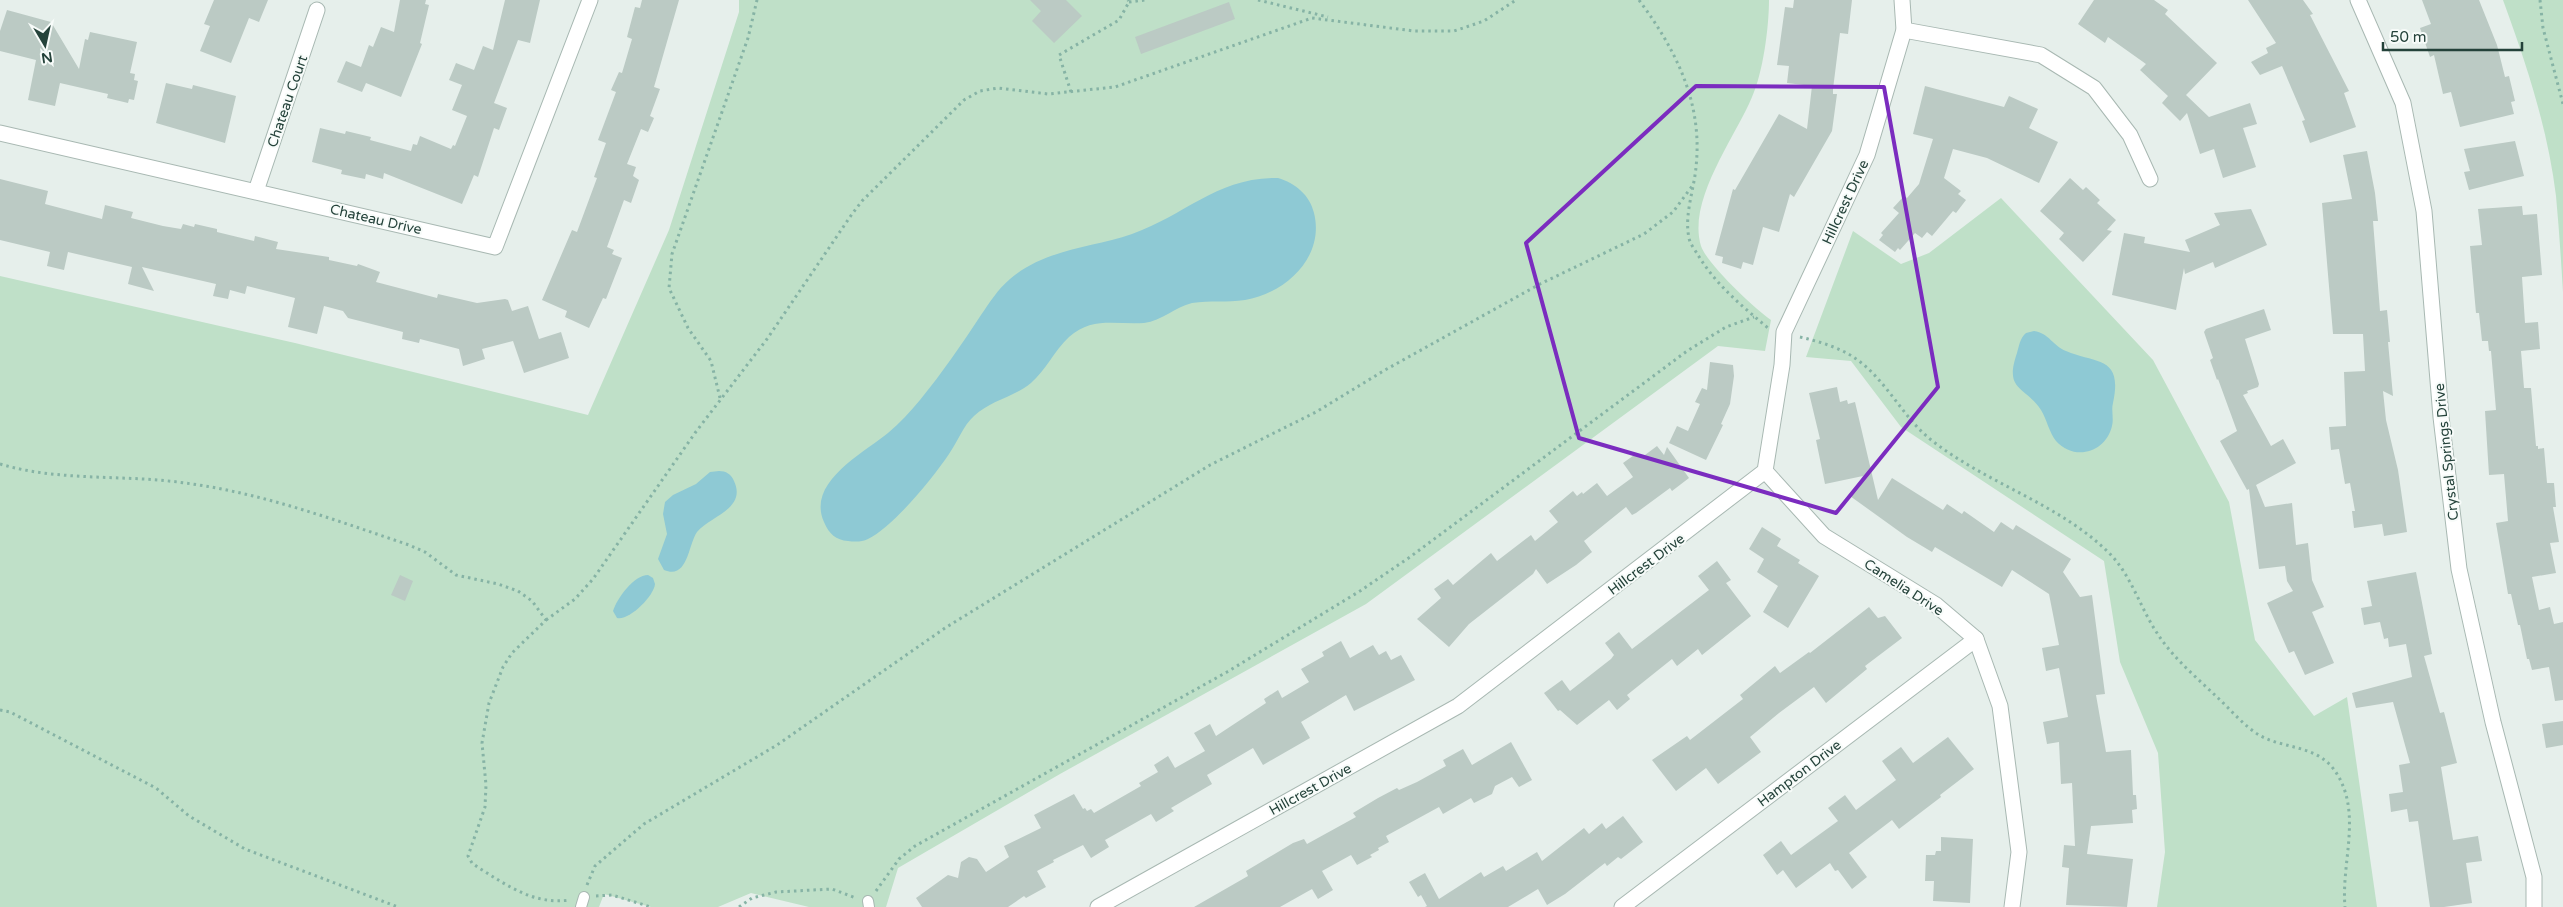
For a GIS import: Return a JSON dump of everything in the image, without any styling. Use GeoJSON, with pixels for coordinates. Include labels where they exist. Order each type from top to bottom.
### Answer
{"type":"FeatureCollection","features":[{"type":"Feature","properties":{"kind":"street","name":"Chateau Drive"},"geometry":{"type":"LineString","coordinates":[[0,133],[495,247],[590,0]]}},
{"type":"Feature","properties":{"kind":"street","name":"Hillcrest Drive"},"geometry":{"type":"LineString","coordinates":[[1098,907],[1458,706],[1765,471],[1782,365],[1784,332],[1867,155],[1904,30],[1902,0]]}},
{"type":"Feature","properties":{"kind":"street","name":"Crystal Springs Drive"},"geometry":{"type":"LineString","coordinates":[[2358,0],[2403,103],[2424,211],[2441,417],[2459,569],[2493,722],[2534,877],[2534,907]]}},
{"type":"Feature","properties":{"kind":"street","name":"Chateau Court"},"geometry":{"type":"LineString","coordinates":[[256,191],[317,10]]}},
{"type":"Feature","properties":{"kind":"street"},"geometry":{"type":"LineString","coordinates":[[1904,30],[2041,55],[2094,88],[2130,135],[2150,179]]}},
{"type":"Feature","properties":{"kind":"street","name":"Camelia Drive"},"geometry":{"type":"LineString","coordinates":[[1765,471],[1824,536],[1936,605],[1976,639],[2000,706],[2019,852],[2012,907]]}},
{"type":"Feature","properties":{"kind":"street","name":"Hampton Drive"},"geometry":{"type":"LineString","coordinates":[[1622,907],[1976,639]]}},
{"type":"Feature","properties":{"kind":"path"},"geometry":{"type":"LineString","coordinates":[[720,399],[711,361],[688,328],[669,288],[672,254],[748,38],[757,0]]}},
{"type":"Feature","properties":{"kind":"path"},"geometry":{"type":"LineString","coordinates":[[1071,92],[1059,55],[1119,20],[1128,1],[1146,0]]}},
{"type":"Feature","properties":{"kind":"path"},"geometry":{"type":"LineString","coordinates":[[1258,0],[1336,20],[1414,31],[1445,32],[1475,25],[1516,0]]}},
{"type":"Feature","properties":{"kind":"path"},"geometry":{"type":"LineString","coordinates":[[1639,0],[1670,44],[1692,97],[1698,132],[1694,185],[1688,219],[1689,240],[1706,268],[1737,303],[1769,329]]}},
{"type":"Feature","properties":{"kind":"path"},"geometry":{"type":"LineString","coordinates":[[2540,0],[2543,28],[2563,104]]}},
{"type":"Feature","properties":{"kind":"path"},"geometry":{"type":"LineString","coordinates":[[651,907],[612,894],[582,902],[553,901],[523,894],[472,863],[468,856],[484,806],[486,785],[482,743],[489,703],[507,660],[546,620],[575,599],[593,579],[720,399],[767,339],[862,200],[897,168],[954,108],[972,94],[989,89],[1009,88],[1041,94],[1099,90],[1129,83],[1307,20],[1336,20]]}},
{"type":"Feature","properties":{"kind":"path"},"geometry":{"type":"LineString","coordinates":[[582,902],[595,866],[631,833],[657,815],[777,745],[917,646],[1210,465],[1309,416],[1385,370],[1540,284],[1650,231],[1673,212],[1694,185]]}},
{"type":"Feature","properties":{"kind":"path"},"geometry":{"type":"LineString","coordinates":[[739,907],[752,898],[776,892],[832,889],[868,904],[899,859],[914,846],[1227,672],[1360,591],[1425,546],[1687,351],[1726,327],[1754,317]]}},
{"type":"Feature","properties":{"kind":"path"},"geometry":{"type":"LineString","coordinates":[[1800,337],[1826,344],[1859,361],[1930,439],[1953,456],[2067,522],[2100,546],[2113,557],[2124,572],[2162,641],[2238,717],[2260,735],[2303,748],[2320,757],[2333,768],[2342,784],[2349,811],[2343,889],[2345,907]]}},
{"type":"Feature","properties":{"kind":"path"},"geometry":{"type":"LineString","coordinates":[[0,464],[54,475],[159,479],[266,498],[417,548],[456,575],[498,584],[518,591],[532,601],[546,620]]}},
{"type":"Feature","properties":{"kind":"path"},"geometry":{"type":"LineString","coordinates":[[0,710],[10,712],[156,788],[189,816],[245,849],[398,907]]}},
{"type":"Feature","properties":{"kind":"highlighted area"},"geometry":{"type":"Polygon","coordinates":[[[1696,86],[1884,87],[1938,387],[1836,513],[1579,438],[1526,243],[1696,86]]]}},
{"type":"Feature","properties":{"kind":"green space"},"geometry":{"type":"Polygon","coordinates":[[[739,0],[1769,0],[1765,50],[1756,87],[1707,189],[1698,228],[1701,246],[1712,263],[1743,296],[1771,320],[1765,351],[1718,346],[1366,604],[1060,774],[898,868],[886,907],[809,907],[751,893],[718,907],[651,907],[604,894],[599,907],[0,907],[0,276],[295,343],[588,415],[669,230],[739,12],[739,0]]]}},
{"type":"Feature","properties":{"kind":"green space"},"geometry":{"type":"Polygon","coordinates":[[[2503,0],[2563,0],[2563,292],[2556,196],[2548,146],[2528,72],[2503,0]]]}},
{"type":"Feature","properties":{"kind":"green space"},"geometry":{"type":"Polygon","coordinates":[[[2001,198],[2153,360],[2229,502],[2255,640],[2314,716],[2347,697],[2377,907],[2157,907],[2165,852],[2158,753],[2120,662],[2104,561],[1901,427],[1851,361],[1806,357],[1853,231],[1901,264],[1929,253],[2001,198]]]}},
{"type":"Feature","properties":{"kind":"water"},"geometry":{"type":"Polygon","coordinates":[[[1278,178],[1290,183],[1305,195],[1314,213],[1316,229],[1314,244],[1308,258],[1288,281],[1275,290],[1245,300],[1192,303],[1151,322],[1105,323],[1087,326],[1078,330],[1064,342],[1031,383],[988,406],[974,416],[933,476],[912,501],[878,533],[868,539],[853,542],[836,538],[828,530],[821,508],[823,494],[830,482],[852,459],[878,441],[912,409],[944,369],[994,296],[1010,279],[1038,261],[1053,255],[1116,239],[1151,226],[1219,190],[1256,179],[1278,178]]]}},
{"type":"Feature","properties":{"kind":"water"},"geometry":{"type":"Polygon","coordinates":[[[2034,331],[2044,334],[2066,351],[2105,364],[2111,369],[2115,388],[2112,406],[2112,426],[2109,435],[2097,448],[2089,451],[2072,451],[2056,441],[2041,410],[2014,381],[2014,365],[2022,337],[2026,333],[2034,331]]]}},
{"type":"Feature","properties":{"kind":"water"},"geometry":{"type":"Polygon","coordinates":[[[710,472],[728,473],[733,479],[737,491],[736,499],[725,511],[697,532],[683,566],[672,572],[664,570],[658,559],[667,534],[663,514],[665,502],[673,495],[696,484],[710,472]]]}},
{"type":"Feature","properties":{"kind":"water"},"geometry":{"type":"Polygon","coordinates":[[[648,575],[653,578],[655,584],[646,601],[628,616],[617,618],[613,611],[622,594],[637,579],[648,575]]]}},
{"type":"Feature","properties":{"kind":"building"},"geometry":{"type":"Polygon","coordinates":[[[214,0],[268,0],[259,22],[249,18],[231,63],[200,51],[210,26],[204,24],[214,0]]]}},
{"type":"Feature","properties":{"kind":"building"},"geometry":{"type":"Polygon","coordinates":[[[400,0],[426,0],[425,4],[429,5],[420,43],[422,44],[401,97],[366,83],[362,92],[337,82],[346,61],[361,67],[369,45],[373,47],[381,27],[394,32],[400,0]]]}},
{"type":"Feature","properties":{"kind":"building"},"geometry":{"type":"Polygon","coordinates":[[[505,0],[540,0],[530,43],[518,40],[494,103],[507,108],[499,130],[494,128],[478,177],[474,175],[462,204],[384,173],[383,179],[366,174],[365,179],[341,174],[342,170],[312,162],[320,128],[345,134],[346,131],[371,137],[370,140],[411,151],[413,144],[417,145],[420,136],[451,149],[453,145],[455,146],[467,116],[452,110],[462,85],[449,80],[456,63],[474,70],[483,46],[493,50],[505,0]]]}},
{"type":"Feature","properties":{"kind":"building"},"geometry":{"type":"Polygon","coordinates":[[[642,0],[679,0],[654,87],[660,89],[650,116],[654,118],[648,132],[641,129],[627,164],[636,167],[633,176],[639,180],[631,203],[624,200],[607,247],[614,250],[612,254],[622,258],[606,299],[603,298],[589,328],[565,317],[567,311],[542,300],[572,230],[577,232],[597,178],[594,177],[606,143],[598,140],[616,92],[611,90],[619,72],[622,73],[632,39],[627,37],[635,7],[640,8],[642,0]]]}},
{"type":"Feature","properties":{"kind":"building"},"geometry":{"type":"Polygon","coordinates":[[[1030,0],[1066,0],[1082,16],[1054,43],[1032,21],[1041,11],[1030,0]]]}},
{"type":"Feature","properties":{"kind":"building"},"geometry":{"type":"Polygon","coordinates":[[[1794,0],[1852,0],[1848,34],[1840,33],[1833,89],[1833,94],[1837,94],[1832,131],[1794,197],[1790,194],[1779,232],[1763,227],[1753,265],[1743,262],[1741,269],[1722,263],[1723,257],[1715,255],[1733,189],[1735,190],[1779,114],[1807,129],[1812,86],[1787,83],[1789,66],[1777,65],[1785,7],[1793,8],[1794,0]]]}},
{"type":"Feature","properties":{"kind":"building"},"geometry":{"type":"Polygon","coordinates":[[[2094,0],[2154,0],[2168,10],[2165,14],[2217,63],[2186,95],[2209,117],[2250,103],[2257,124],[2243,128],[2256,167],[2223,178],[2214,149],[2200,154],[2187,113],[2180,121],[2162,103],[2168,96],[2140,70],[2146,64],[2108,37],[2105,43],[2078,24],[2094,0]]]}},
{"type":"Feature","properties":{"kind":"building"},"geometry":{"type":"Polygon","coordinates":[[[2248,0],[2303,0],[2313,14],[2310,15],[2349,91],[2344,93],[2356,127],[2310,143],[2302,121],[2305,120],[2282,66],[2260,75],[2251,62],[2268,53],[2266,48],[2276,43],[2248,0]]]}},
{"type":"Feature","properties":{"kind":"building"},"geometry":{"type":"Polygon","coordinates":[[[2422,0],[2479,0],[2497,45],[2505,77],[2509,76],[2515,101],[2511,102],[2514,114],[2460,127],[2451,92],[2443,94],[2434,55],[2430,57],[2420,28],[2431,24],[2422,0]]]}},
{"type":"Feature","properties":{"kind":"building"},"geometry":{"type":"Polygon","coordinates":[[[1229,2],[1235,19],[1141,54],[1135,37],[1229,2]]]}},
{"type":"Feature","properties":{"kind":"building"},"geometry":{"type":"Polygon","coordinates":[[[7,10],[51,22],[79,69],[85,39],[88,40],[90,32],[137,42],[130,73],[135,74],[134,80],[138,81],[134,100],[129,99],[128,103],[107,98],[108,94],[60,83],[55,106],[28,100],[36,60],[0,51],[0,31],[7,10]]]}},
{"type":"Feature","properties":{"kind":"building"},"geometry":{"type":"Polygon","coordinates":[[[166,83],[192,89],[193,85],[236,96],[225,143],[156,123],[166,83]]]}},
{"type":"Feature","properties":{"kind":"building"},"geometry":{"type":"Polygon","coordinates":[[[1925,86],[2004,107],[2009,96],[2038,109],[2029,128],[2058,142],[2039,183],[1987,158],[1953,149],[1944,178],[1961,191],[1958,194],[1966,200],[1956,213],[1953,211],[1932,236],[1927,232],[1922,238],[1915,233],[1900,250],[1898,248],[1895,252],[1879,240],[1883,235],[1881,233],[1899,213],[1893,208],[1904,196],[1907,198],[1919,184],[1933,139],[1913,134],[1925,86]]]}},
{"type":"Feature","properties":{"kind":"building"},"geometry":{"type":"Polygon","coordinates":[[[2515,141],[2524,176],[2469,190],[2464,172],[2470,171],[2464,149],[2515,141]]]}},
{"type":"Feature","properties":{"kind":"building"},"geometry":{"type":"Polygon","coordinates":[[[2367,151],[2378,221],[2373,221],[2380,311],[2387,310],[2390,342],[2388,342],[2393,396],[2383,391],[2386,420],[2398,470],[2407,532],[2384,536],[2382,524],[2354,528],[2352,511],[2355,511],[2350,483],[2345,484],[2339,449],[2331,450],[2329,427],[2346,426],[2344,372],[2365,371],[2363,334],[2333,334],[2322,203],[2352,199],[2343,155],[2367,151]]]}},
{"type":"Feature","properties":{"kind":"building"},"geometry":{"type":"Polygon","coordinates":[[[2070,178],[2083,190],[2086,187],[2100,200],[2097,203],[2116,220],[2107,230],[2112,231],[2083,262],[2059,239],[2064,233],[2040,211],[2070,178]]]}},
{"type":"Feature","properties":{"kind":"building"},"geometry":{"type":"Polygon","coordinates":[[[0,179],[48,191],[45,204],[102,219],[105,205],[133,212],[131,218],[163,226],[181,229],[183,224],[194,227],[195,224],[217,229],[217,232],[254,241],[255,236],[278,242],[276,249],[329,257],[329,260],[357,266],[358,264],[380,272],[376,282],[437,298],[438,294],[477,303],[505,299],[508,300],[512,311],[528,306],[539,339],[561,332],[569,358],[524,373],[513,341],[482,349],[485,359],[463,366],[459,349],[420,339],[419,343],[402,339],[403,332],[348,318],[343,311],[324,306],[317,334],[288,327],[295,298],[247,286],[245,294],[230,290],[228,299],[213,296],[216,284],[142,267],[154,291],[128,284],[132,267],[68,252],[64,270],[47,266],[50,252],[0,240],[0,179]]]}},
{"type":"Feature","properties":{"kind":"building"},"geometry":{"type":"Polygon","coordinates":[[[2522,206],[2523,215],[2537,214],[2542,275],[2522,277],[2525,323],[2538,322],[2540,349],[2521,351],[2524,388],[2531,388],[2536,446],[2538,446],[2538,449],[2544,448],[2547,483],[2554,483],[2556,507],[2553,507],[2559,542],[2550,543],[2556,573],[2532,577],[2539,610],[2550,607],[2554,624],[2563,622],[2563,700],[2555,701],[2549,667],[2532,670],[2529,659],[2527,659],[2511,594],[2508,594],[2496,523],[2508,521],[2504,474],[2489,475],[2485,411],[2496,410],[2491,351],[2489,351],[2488,341],[2482,341],[2479,313],[2476,313],[2470,246],[2482,245],[2478,209],[2522,206]]]}},
{"type":"Feature","properties":{"kind":"building"},"geometry":{"type":"Polygon","coordinates":[[[2251,209],[2267,245],[2215,268],[2213,262],[2185,274],[2184,268],[2176,310],[2112,295],[2124,233],[2145,237],[2144,243],[2190,252],[2185,240],[2220,225],[2214,213],[2251,209]]]}},
{"type":"Feature","properties":{"kind":"building"},"geometry":{"type":"Polygon","coordinates":[[[2264,309],[2271,330],[2245,339],[2259,384],[2258,387],[2247,391],[2248,393],[2243,395],[2271,446],[2283,439],[2296,463],[2256,485],[2265,507],[2292,503],[2296,545],[2308,543],[2312,580],[2324,607],[2312,612],[2334,663],[2305,675],[2294,651],[2289,653],[2267,603],[2293,591],[2287,581],[2285,566],[2259,569],[2249,489],[2247,490],[2220,441],[2237,431],[2210,360],[2213,358],[2204,332],[2206,329],[2264,309]]]}},
{"type":"Feature","properties":{"kind":"building"},"geometry":{"type":"Polygon","coordinates":[[[1710,362],[1733,365],[1734,376],[1730,404],[1721,424],[1723,425],[1706,460],[1669,443],[1677,426],[1688,431],[1700,404],[1695,402],[1702,388],[1707,390],[1710,362]]]}},
{"type":"Feature","properties":{"kind":"building"},"geometry":{"type":"Polygon","coordinates":[[[1837,387],[1840,402],[1847,400],[1848,404],[1855,402],[1878,500],[1892,478],[1943,510],[1947,504],[1962,514],[1964,511],[1994,532],[2001,522],[2013,530],[2016,525],[2071,559],[2063,572],[2080,597],[2092,595],[2105,694],[2096,695],[2106,752],[2131,750],[2133,795],[2136,795],[2137,809],[2132,810],[2133,823],[2091,826],[2087,854],[2133,859],[2127,907],[2066,905],[2069,868],[2062,867],[2064,845],[2075,846],[2072,783],[2061,784],[2059,742],[2047,744],[2043,722],[2068,717],[2059,668],[2046,671],[2042,648],[2059,645],[2049,594],[2012,570],[2002,587],[1935,547],[1932,552],[1907,537],[1850,496],[1863,476],[1825,484],[1816,440],[1820,439],[1809,393],[1837,387]]]}},
{"type":"Feature","properties":{"kind":"building"},"geometry":{"type":"Polygon","coordinates":[[[1657,446],[1664,455],[1667,447],[1689,478],[1672,491],[1670,488],[1632,515],[1626,507],[1584,541],[1592,552],[1576,565],[1547,584],[1536,569],[1533,574],[1469,624],[1449,647],[1417,619],[1441,598],[1434,589],[1448,579],[1453,585],[1491,553],[1497,561],[1531,535],[1535,541],[1558,522],[1549,511],[1573,491],[1577,496],[1582,492],[1583,494],[1597,483],[1607,496],[1633,477],[1623,463],[1637,453],[1641,458],[1657,446]]]}},
{"type":"Feature","properties":{"kind":"building"},"geometry":{"type":"Polygon","coordinates":[[[1762,527],[1781,539],[1777,546],[1800,560],[1798,563],[1819,576],[1788,628],[1763,612],[1778,586],[1757,572],[1764,559],[1749,549],[1762,527]]]}},
{"type":"Feature","properties":{"kind":"building"},"geometry":{"type":"Polygon","coordinates":[[[1717,561],[1731,580],[1726,583],[1751,616],[1702,655],[1698,649],[1677,666],[1672,659],[1627,695],[1630,699],[1617,710],[1609,700],[1577,725],[1560,710],[1558,711],[1544,693],[1562,680],[1570,691],[1611,659],[1614,655],[1605,643],[1619,632],[1632,649],[1709,590],[1698,576],[1717,561]]]}},
{"type":"Feature","properties":{"kind":"building"},"geometry":{"type":"Polygon","coordinates":[[[2416,572],[2432,654],[2424,656],[2440,713],[2444,712],[2457,763],[2441,767],[2453,840],[2478,836],[2482,861],[2466,863],[2472,903],[2444,907],[2430,907],[2418,821],[2409,822],[2407,809],[2391,812],[2389,794],[2403,792],[2399,765],[2410,763],[2393,702],[2356,708],[2352,693],[2412,677],[2406,644],[2389,647],[2388,638],[2384,639],[2380,622],[2364,625],[2361,608],[2372,606],[2367,581],[2416,572]]]}},
{"type":"Feature","properties":{"kind":"building"},"geometry":{"type":"Polygon","coordinates":[[[400,575],[413,581],[405,601],[391,595],[400,575]]]}},
{"type":"Feature","properties":{"kind":"building"},"geometry":{"type":"Polygon","coordinates":[[[1869,607],[1878,618],[1885,616],[1902,638],[1865,666],[1867,669],[1826,703],[1814,687],[1779,713],[1750,737],[1761,752],[1718,784],[1706,768],[1676,791],[1652,760],[1687,736],[1690,740],[1743,699],[1740,695],[1775,666],[1780,673],[1810,653],[1869,607]]]}},
{"type":"Feature","properties":{"kind":"building"},"geometry":{"type":"Polygon","coordinates":[[[1341,641],[1350,658],[1373,645],[1379,655],[1386,651],[1391,660],[1401,655],[1415,680],[1354,711],[1346,695],[1301,722],[1310,738],[1263,765],[1253,748],[1207,775],[1212,784],[1171,808],[1174,811],[1156,822],[1151,814],[1105,840],[1109,847],[1091,858],[1083,845],[1053,860],[1054,862],[1037,871],[1046,887],[1026,898],[1024,896],[1008,907],[922,907],[916,898],[948,875],[958,878],[961,862],[969,857],[977,859],[986,872],[1009,857],[1004,846],[1041,828],[1034,815],[1074,794],[1083,809],[1085,808],[1087,811],[1091,809],[1094,813],[1141,786],[1139,783],[1158,772],[1154,765],[1168,756],[1175,768],[1205,751],[1194,733],[1210,724],[1216,736],[1266,703],[1264,699],[1278,690],[1282,698],[1309,682],[1301,669],[1324,656],[1322,652],[1341,641]]]}},
{"type":"Feature","properties":{"kind":"building"},"geometry":{"type":"Polygon","coordinates":[[[2563,721],[2563,745],[2546,748],[2542,724],[2563,721]]]}},
{"type":"Feature","properties":{"kind":"building"},"geometry":{"type":"Polygon","coordinates":[[[1948,737],[1974,769],[1899,829],[1892,820],[1849,853],[1867,877],[1852,889],[1838,870],[1835,871],[1830,863],[1796,888],[1783,870],[1777,875],[1763,855],[1781,841],[1791,855],[1838,821],[1828,808],[1845,795],[1856,810],[1896,780],[1882,761],[1901,747],[1913,763],[1948,737]]]}},
{"type":"Feature","properties":{"kind":"building"},"geometry":{"type":"Polygon","coordinates":[[[1511,742],[1532,780],[1519,787],[1512,777],[1495,786],[1492,794],[1474,803],[1471,798],[1443,814],[1439,807],[1386,836],[1389,842],[1370,855],[1372,857],[1357,865],[1351,855],[1322,871],[1333,890],[1318,899],[1312,889],[1280,907],[1194,907],[1248,876],[1246,871],[1293,843],[1304,839],[1307,844],[1356,817],[1353,813],[1378,798],[1397,788],[1399,790],[1417,782],[1446,766],[1443,760],[1463,749],[1472,765],[1511,742]]]}},
{"type":"Feature","properties":{"kind":"building"},"geometry":{"type":"Polygon","coordinates":[[[1623,816],[1643,842],[1621,859],[1618,857],[1607,866],[1605,863],[1565,894],[1547,905],[1538,889],[1508,907],[1425,907],[1427,906],[1421,895],[1418,897],[1409,882],[1425,873],[1439,899],[1481,872],[1484,877],[1503,866],[1506,871],[1537,852],[1542,861],[1584,828],[1589,834],[1602,823],[1606,829],[1623,816]]]}},
{"type":"Feature","properties":{"kind":"building"},"geometry":{"type":"Polygon","coordinates":[[[1941,837],[1973,839],[1970,903],[1933,901],[1934,881],[1925,881],[1926,855],[1935,855],[1936,851],[1941,851],[1941,837]]]}}]}
